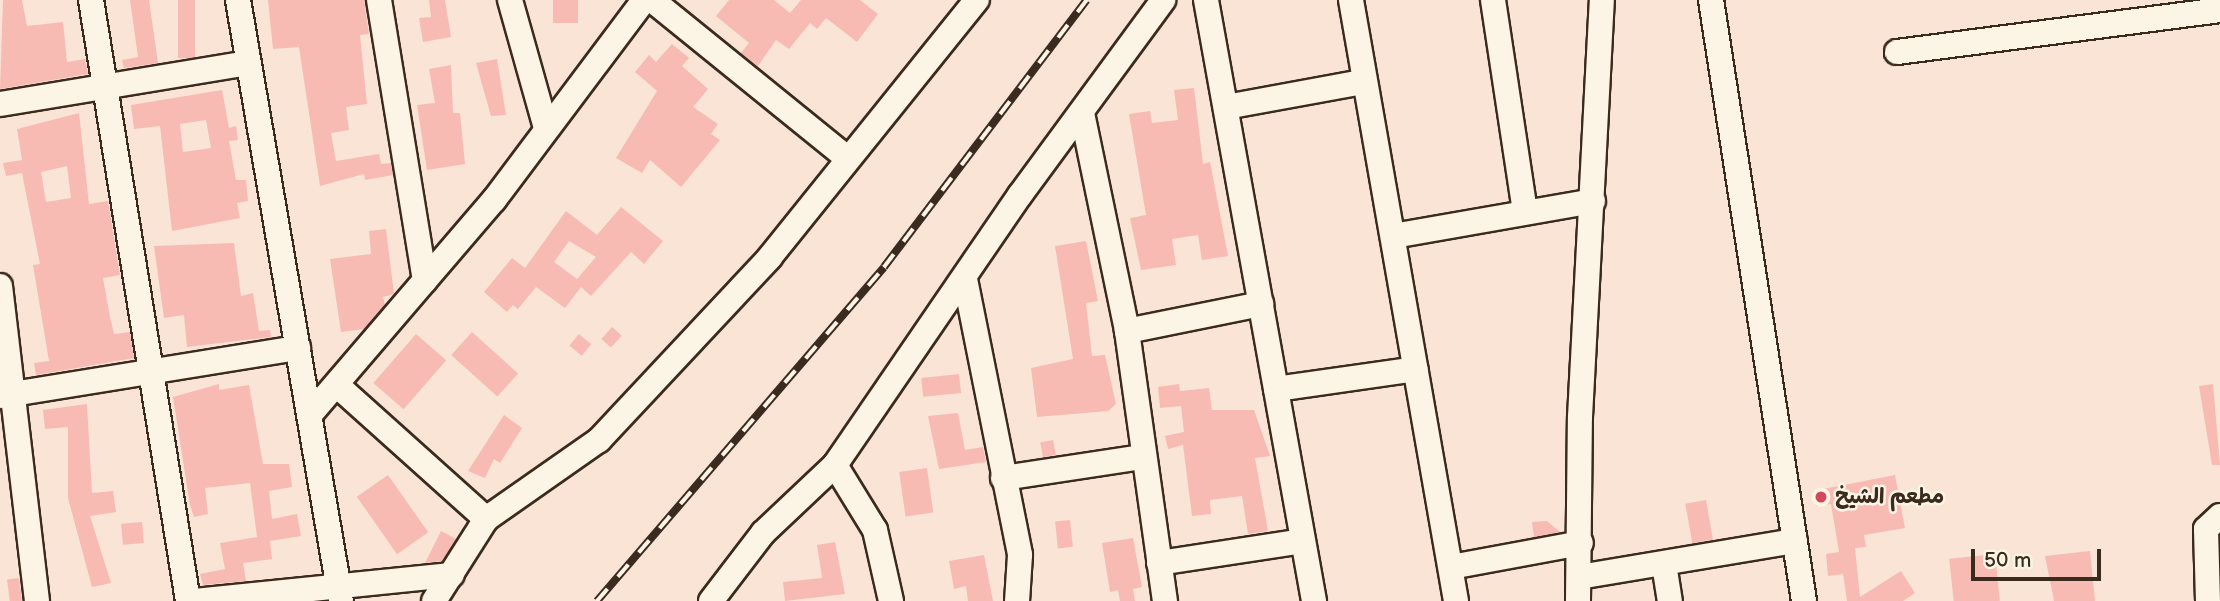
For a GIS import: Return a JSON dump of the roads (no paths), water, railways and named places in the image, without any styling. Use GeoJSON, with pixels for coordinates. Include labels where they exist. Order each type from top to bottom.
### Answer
{"type":"FeatureCollection","features":[{"type":"Feature","properties":{"kind":"street"},"geometry":{"type":"LineString","coordinates":[[91,0],[188,601]]}},
{"type":"Feature","properties":{"kind":"street"},"geometry":{"type":"LineString","coordinates":[[238,0],[298,348],[313,411],[340,591]]}},
{"type":"Feature","properties":{"kind":"street"},"geometry":{"type":"LineString","coordinates":[[379,0],[425,280]]}},
{"type":"Feature","properties":{"kind":"street"},"geometry":{"type":"LineString","coordinates":[[510,0],[547,128]]}},
{"type":"Feature","properties":{"kind":"street"},"geometry":{"type":"LineString","coordinates":[[313,411],[339,387],[547,128],[644,0]]}},
{"type":"Feature","properties":{"kind":"street"},"geometry":{"type":"LineString","coordinates":[[652,0],[847,158]]}},
{"type":"Feature","properties":{"kind":"street"},"geometry":{"type":"LineString","coordinates":[[434,601],[485,519],[599,440],[770,257],[847,158],[977,0]]}},
{"type":"Feature","properties":{"kind":"street"},"geometry":{"type":"LineString","coordinates":[[711,601],[763,533],[835,465],[1163,0]]}},
{"type":"Feature","properties":{"kind":"street"},"geometry":{"type":"LineString","coordinates":[[1206,0],[1314,601]]}},
{"type":"Feature","properties":{"kind":"street"},"geometry":{"type":"LineString","coordinates":[[1493,0],[1525,212]]}},
{"type":"Feature","properties":{"kind":"street"},"geometry":{"type":"LineString","coordinates":[[1602,0],[1580,417],[1581,543],[1578,589],[1664,564],[1795,541]]}},
{"type":"Feature","properties":{"kind":"street"},"geometry":{"type":"LineString","coordinates":[[1711,0],[1804,601]]}},
{"type":"Feature","properties":{"kind":"street"},"geometry":{"type":"LineString","coordinates":[[1356,1],[1362,82],[1393,236],[1457,601]]}},
{"type":"Feature","properties":{"kind":"street"},"geometry":{"type":"LineString","coordinates":[[1897,52],[2220,10]]}},
{"type":"Feature","properties":{"kind":"street"},"geometry":{"type":"LineString","coordinates":[[0,104],[248,63]]}},
{"type":"Feature","properties":{"kind":"street"},"geometry":{"type":"LineString","coordinates":[[1226,107],[1362,82]]}},
{"type":"Feature","properties":{"kind":"street"},"geometry":{"type":"LineString","coordinates":[[1082,113],[1127,331],[1142,457],[1165,601]]}},
{"type":"Feature","properties":{"kind":"street"},"geometry":{"type":"LineString","coordinates":[[1393,236],[1593,201]]}},
{"type":"Feature","properties":{"kind":"street"},"geometry":{"type":"LineString","coordinates":[[965,279],[1023,577],[1017,601]]}},
{"type":"Feature","properties":{"kind":"street"},"geometry":{"type":"LineString","coordinates":[[0,286],[6,395],[37,601]]}},
{"type":"Feature","properties":{"kind":"street"},"geometry":{"type":"LineString","coordinates":[[1127,331],[1261,304]]}},
{"type":"Feature","properties":{"kind":"street"},"geometry":{"type":"LineString","coordinates":[[6,395],[149,369],[298,348]]}},
{"type":"Feature","properties":{"kind":"street"},"geometry":{"type":"LineString","coordinates":[[1276,389],[1416,369]]}},
{"type":"Feature","properties":{"kind":"street"},"geometry":{"type":"LineString","coordinates":[[339,387],[485,519]]}},
{"type":"Feature","properties":{"kind":"street"},"geometry":{"type":"LineString","coordinates":[[1003,478],[1142,457]]}},
{"type":"Feature","properties":{"kind":"street"},"geometry":{"type":"LineString","coordinates":[[835,465],[875,530],[891,601]]}},
{"type":"Feature","properties":{"kind":"street"},"geometry":{"type":"LineString","coordinates":[[2208,601],[2206,529],[2220,516]]}},
{"type":"Feature","properties":{"kind":"street"},"geometry":{"type":"LineString","coordinates":[[1159,563],[1302,541]]}},
{"type":"Feature","properties":{"kind":"street"},"geometry":{"type":"LineString","coordinates":[[1451,567],[1581,543]]}},
{"type":"Feature","properties":{"kind":"street"},"geometry":{"type":"LineString","coordinates":[[1664,564],[1670,601]]}},
{"type":"Feature","properties":{"kind":"street"},"geometry":{"type":"LineString","coordinates":[[194,601],[340,591],[452,575]]}},
{"type":"Feature","properties":{"kind":"railway"},"geometry":{"type":"LineString","coordinates":[[597,601],[884,267],[1087,0]]}},
{"type":"Feature","properties":{"kind":"place","name":"مطعم الشيخ"},"geometry":{"type":"Point","coordinates":[1821,497]}}]}
